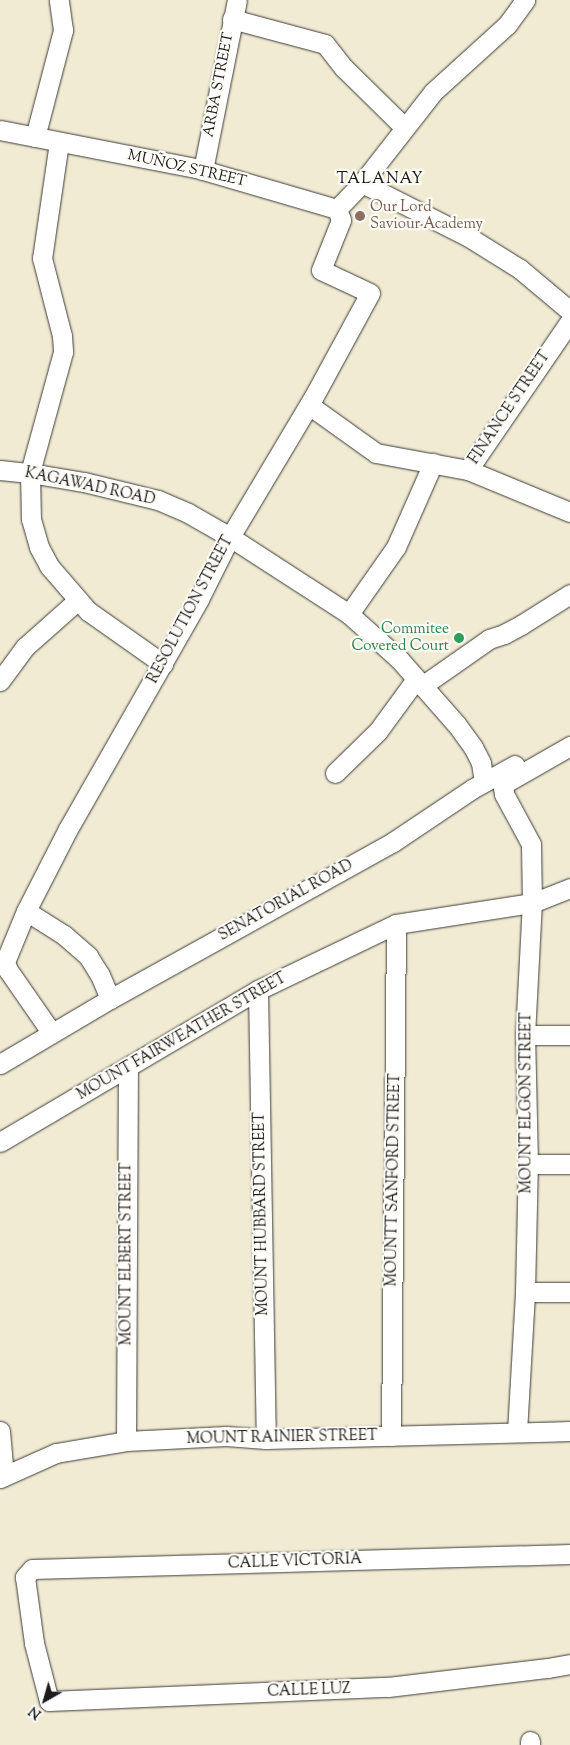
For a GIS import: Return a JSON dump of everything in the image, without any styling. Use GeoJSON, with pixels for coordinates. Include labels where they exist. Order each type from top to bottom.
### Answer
{"type":"FeatureCollection","features":[{"type":"Feature","properties":{"kind":"street"},"geometry":{"type":"LineString","coordinates":[[34,137],[63,30],[59,0]]}},
{"type":"Feature","properties":{"kind":"street","name":"ARBA STREET"},"geometry":{"type":"LineString","coordinates":[[203,170],[237,0]]}},
{"type":"Feature","properties":{"kind":"street"},"geometry":{"type":"LineString","coordinates":[[337,209],[362,183],[433,92],[506,25],[526,0]]}},
{"type":"Feature","properties":{"kind":"street"},"geometry":{"type":"LineString","coordinates":[[232,19],[325,44],[344,68],[404,127]]}},
{"type":"Feature","properties":{"kind":"street","name":"MUÑOZ STREET"},"geometry":{"type":"LineString","coordinates":[[0,130],[203,170],[337,209]]}},
{"type":"Feature","properties":{"kind":"street"},"geometry":{"type":"LineString","coordinates":[[59,142],[42,258],[62,336],[63,352],[30,472],[30,519],[39,547],[49,566],[78,600],[100,621],[163,664]]}},
{"type":"Feature","properties":{"kind":"street"},"geometry":{"type":"LineString","coordinates":[[362,183],[467,236],[520,269],[570,311]]}},
{"type":"Feature","properties":{"kind":"street","name":"RESOLUTION STREET"},"geometry":{"type":"LineString","coordinates":[[51,1032],[3,961],[26,911],[75,817],[163,664],[230,537],[309,405],[370,293],[321,270],[341,220],[337,209]]}},
{"type":"Feature","properties":{"kind":"street","name":"FINANCE STREET"},"geometry":{"type":"LineString","coordinates":[[468,470],[570,321]]}},
{"type":"Feature","properties":{"kind":"street"},"geometry":{"type":"LineString","coordinates":[[309,405],[376,454],[468,470],[570,512]]}},
{"type":"Feature","properties":{"kind":"street"},"geometry":{"type":"LineString","coordinates":[[349,614],[396,546],[433,463]]}},
{"type":"Feature","properties":{"kind":"street","name":"KAGAWAD ROAD"},"geometry":{"type":"LineString","coordinates":[[0,470],[30,472],[84,482],[158,500],[188,513],[230,537],[349,614],[399,659],[458,724],[474,747],[481,764],[484,782]]}},
{"type":"Feature","properties":{"kind":"street"},"geometry":{"type":"LineString","coordinates":[[335,773],[378,731],[420,683],[489,639],[521,625],[570,594]]}},
{"type":"Feature","properties":{"kind":"street"},"geometry":{"type":"LineString","coordinates":[[0,681],[25,647],[78,600]]}},
{"type":"Feature","properties":{"kind":"street","name":"SENATORIAL ROAD"},"geometry":{"type":"LineString","coordinates":[[0,1064],[51,1032],[393,842],[484,782],[570,733]]}},
{"type":"Feature","properties":{"kind":"street","name":"MOUNT ELGON STREET"},"geometry":{"type":"LineString","coordinates":[[517,1432],[525,1292],[528,1164],[525,1035],[532,903],[531,844],[504,794],[504,788],[506,782],[570,746]]}},
{"type":"Feature","properties":{"kind":"street","name":"MOUNT FAIRWEATHER STREET"},"geometry":{"type":"LineString","coordinates":[[0,1142],[258,990],[396,924],[532,903],[570,888]]}},
{"type":"Feature","properties":{"kind":"street"},"geometry":{"type":"LineString","coordinates":[[26,911],[64,935],[88,956],[100,975],[110,999]]}},
{"type":"Feature","properties":{"kind":"street","name":"MOUNTT SANFORD STREET"},"geometry":{"type":"LineString","coordinates":[[391,1436],[396,924]]}},
{"type":"Feature","properties":{"kind":"street","name":"MOUNT HUBBARD STREET"},"geometry":{"type":"LineString","coordinates":[[258,990],[266,1439]]}},
{"type":"Feature","properties":{"kind":"street"},"geometry":{"type":"LineString","coordinates":[[525,1035],[570,1036]]}},
{"type":"Feature","properties":{"kind":"street","name":"MOUNT ELBERT STREET"},"geometry":{"type":"LineString","coordinates":[[126,1441],[128,1067]]}},
{"type":"Feature","properties":{"kind":"street"},"geometry":{"type":"LineString","coordinates":[[528,1164],[570,1164]]}},
{"type":"Feature","properties":{"kind":"street"},"geometry":{"type":"LineString","coordinates":[[525,1292],[570,1292]]}},
{"type":"Feature","properties":{"kind":"street"},"geometry":{"type":"LineString","coordinates":[[0,1431],[2,1477]]}},
{"type":"Feature","properties":{"kind":"street","name":"MOUNT RAINIER STREET"},"geometry":{"type":"LineString","coordinates":[[2,1477],[56,1453],[126,1441],[226,1436],[266,1439],[570,1431]]}},
{"type":"Feature","properties":{"kind":"street","name":"CALLE VICTORIA"},"geometry":{"type":"LineString","coordinates":[[47,1700],[34,1642],[25,1577],[32,1569],[570,1554]]}},
{"type":"Feature","properties":{"kind":"street","name":"CALLE LUZ"},"geometry":{"type":"LineString","coordinates":[[47,1700],[49,1702],[388,1688],[570,1664]]}},
{"type":"Feature","properties":{"kind":"place","name":"Our Lord Saviour Academy"},"geometry":{"type":"Point","coordinates":[360,216]}},
{"type":"Feature","properties":{"kind":"place","name":"Commitee Covered Court"},"geometry":{"type":"Point","coordinates":[459,638]}},
{"type":"Feature","properties":{"kind":"district","name":"TALANAY"},"geometry":{"type":"Point","coordinates":[380,180]}}]}
